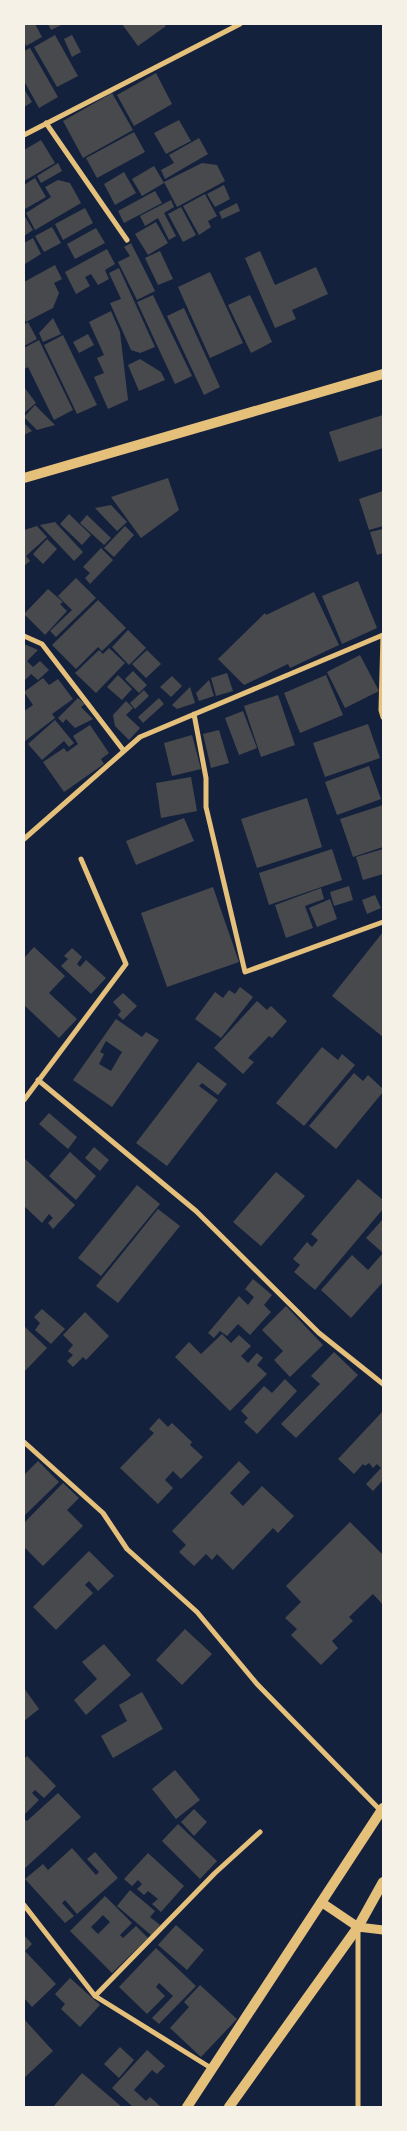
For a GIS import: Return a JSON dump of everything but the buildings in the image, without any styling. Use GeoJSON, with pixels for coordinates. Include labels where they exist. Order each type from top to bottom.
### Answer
{"type":"FeatureCollection","features":[{"type":"Feature","properties":{"kind":"main road"},"geometry":{"type":"LineString","coordinates":[[24,478],[383,374]]}},
{"type":"Feature","properties":{"kind":"main road"},"geometry":{"type":"LineString","coordinates":[[187,2107],[382,1810]]}},
{"type":"Feature","properties":{"kind":"main road"},"geometry":{"type":"LineString","coordinates":[[229,2107],[358,1927],[383,1882]]}},
{"type":"Feature","properties":{"kind":"street"},"geometry":{"type":"LineString","coordinates":[[24,135],[240,24]]}},
{"type":"Feature","properties":{"kind":"street"},"geometry":{"type":"LineString","coordinates":[[46,123],[127,240]]}},
{"type":"Feature","properties":{"kind":"street"},"geometry":{"type":"LineString","coordinates":[[24,839],[140,737],[383,635],[381,710],[383,718]]}},
{"type":"Feature","properties":{"kind":"street"},"geometry":{"type":"LineString","coordinates":[[24,636],[42,644],[124,751]]}},
{"type":"Feature","properties":{"kind":"street"},"geometry":{"type":"LineString","coordinates":[[194,714],[206,778],[206,806],[245,972],[383,922]]}},
{"type":"Feature","properties":{"kind":"street"},"geometry":{"type":"LineString","coordinates":[[24,1100],[126,964],[81,859]]}},
{"type":"Feature","properties":{"kind":"street"},"geometry":{"type":"LineString","coordinates":[[38,1080],[196,1211],[319,1333],[383,1384]]}},
{"type":"Feature","properties":{"kind":"street"},"geometry":{"type":"LineString","coordinates":[[24,1442],[103,1513],[127,1550],[198,1612],[256,1684],[382,1810]]}},
{"type":"Feature","properties":{"kind":"street"},"geometry":{"type":"LineString","coordinates":[[95,1996],[215,1873],[260,1832]]}},
{"type":"Feature","properties":{"kind":"street"},"geometry":{"type":"LineString","coordinates":[[320,1902],[358,1927],[383,1930]]}},
{"type":"Feature","properties":{"kind":"street"},"geometry":{"type":"LineString","coordinates":[[24,1904],[95,1996],[211,2068]]}},
{"type":"Feature","properties":{"kind":"street"},"geometry":{"type":"LineString","coordinates":[[358,1927],[358,2107]]}}]}
